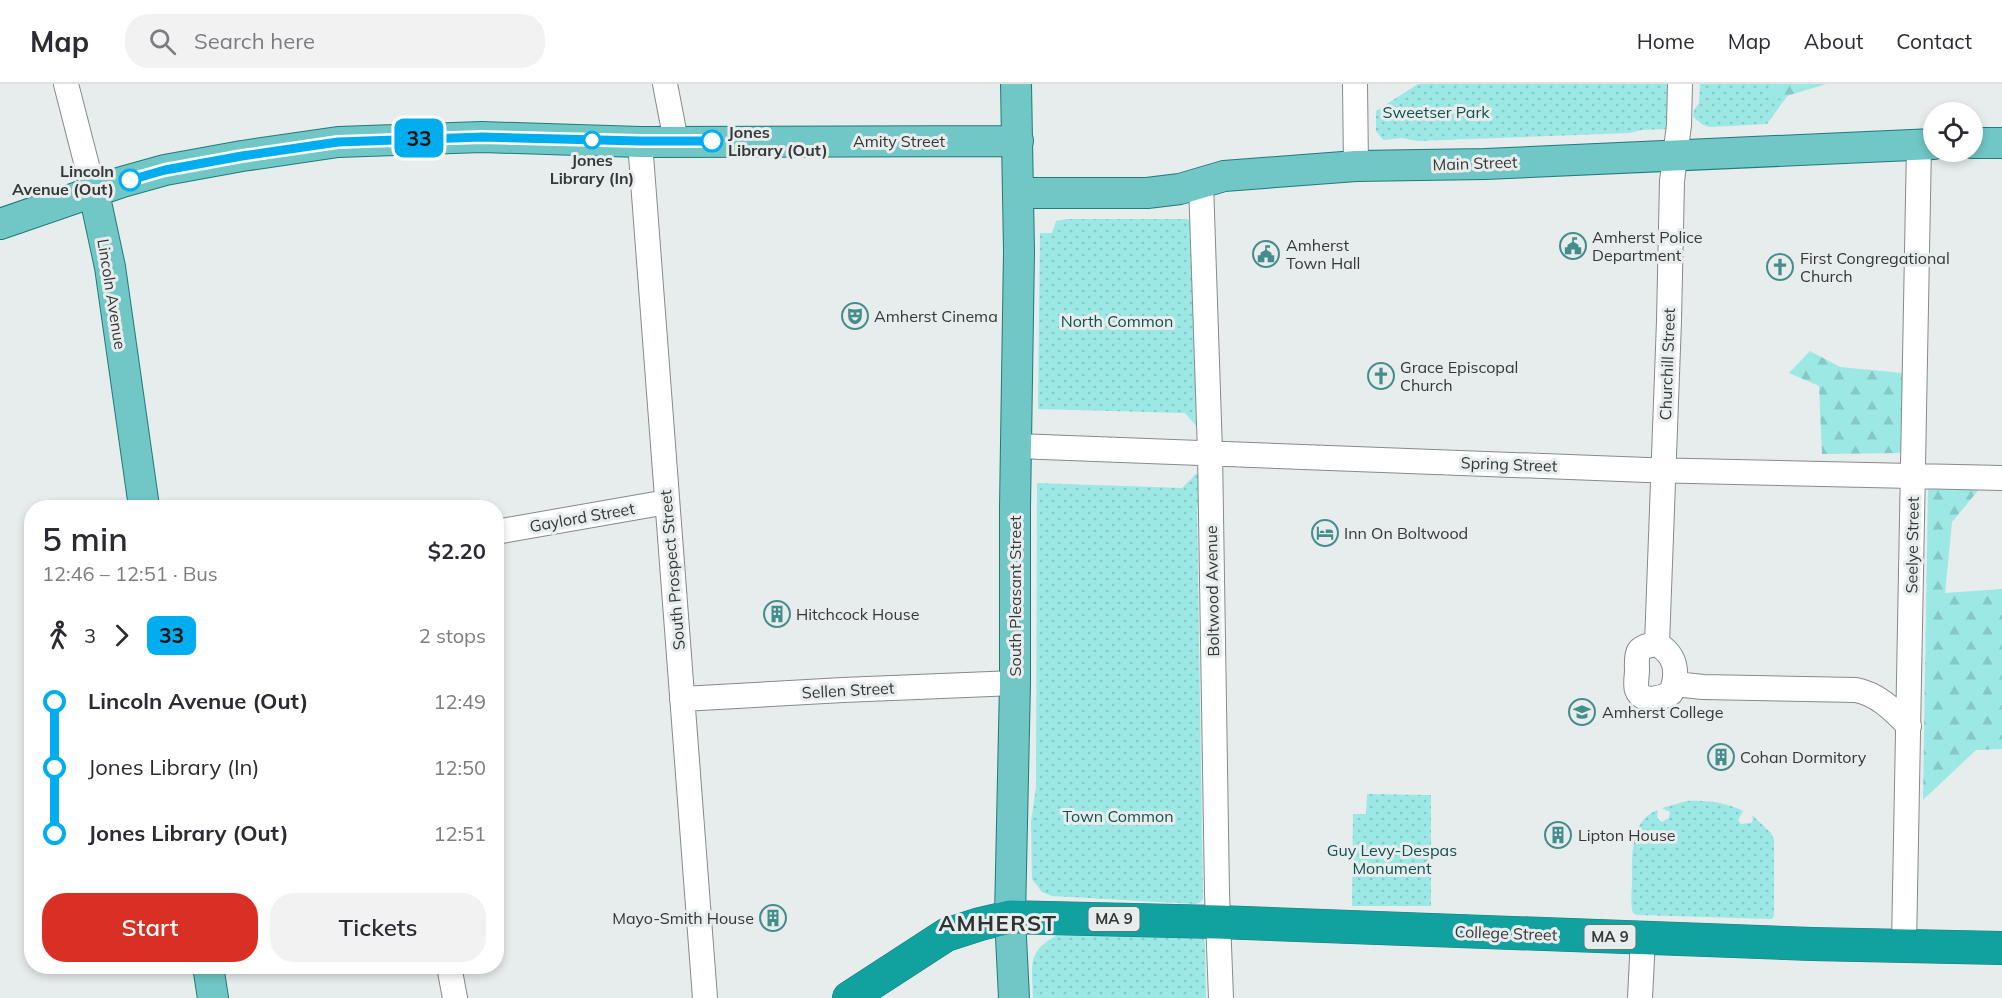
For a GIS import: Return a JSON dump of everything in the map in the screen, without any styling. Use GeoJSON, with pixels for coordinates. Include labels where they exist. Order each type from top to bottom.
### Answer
{"type":"FeatureCollection","features":[{"type":"Feature","properties":{"kind":"highway","name":"College Street"},"geometry":{"type":"LineString","coordinates":[[1010,917],[2002,948]]}},
{"type":"Feature","properties":{"kind":"highway","name":"MA 9"},"geometry":{"type":"LineString","coordinates":[[849,998],[946,935],[1010,917]]}},
{"type":"Feature","properties":{"kind":"main road","name":"South Pleasant Street"},"geometry":{"type":"LineString","coordinates":[[1014,998],[1010,917],[1015,683],[1019,193],[1016,84]]}},
{"type":"Feature","properties":{"kind":"main road","name":"Amity Street"},"geometry":{"type":"LineString","coordinates":[[0,224],[165,170],[338,142],[482,137],[640,141],[1018,141]]}},
{"type":"Feature","properties":{"kind":"main road"},"geometry":{"type":"LineString","coordinates":[[1983,143],[2002,143]]}},
{"type":"Feature","properties":{"kind":"main road","name":"Main Street"},"geometry":{"type":"LineString","coordinates":[[1019,193],[1147,193],[1180,189],[1224,176],[1356,166],[1485,164],[1923,145]]}},
{"type":"Feature","properties":{"kind":"main road","name":"Lincoln Avenue"},"geometry":{"type":"LineString","coordinates":[[94,193],[110,267],[143,500]]}},
{"type":"Feature","properties":{"kind":"main road"},"geometry":{"type":"LineString","coordinates":[[209,974],[213,998]]}},
{"type":"Feature","properties":{"kind":"street","name":"Lincoln Avenue"},"geometry":{"type":"LineString","coordinates":[[66,84],[94,193]]}},
{"type":"Feature","properties":{"kind":"street"},"geometry":{"type":"LineString","coordinates":[[665,84],[676,141]]}},
{"type":"Feature","properties":{"kind":"street"},"geometry":{"type":"LineString","coordinates":[[1354,84],[1356,166]]}},
{"type":"Feature","properties":{"kind":"street","name":"Churchill Street"},"geometry":{"type":"LineString","coordinates":[[1657,644],[1672,181],[1680,84]]}},
{"type":"Feature","properties":{"kind":"street","name":"South Prospect Street"},"geometry":{"type":"LineString","coordinates":[[640,141],[705,998]]}},
{"type":"Feature","properties":{"kind":"street","name":"Seelye Street"},"geometry":{"type":"LineString","coordinates":[[1904,946],[1914,475],[1925,162]]}},
{"type":"Feature","properties":{"kind":"street","name":"Boltwood Avenue"},"geometry":{"type":"LineString","coordinates":[[1201,183],[1210,452],[1221,998]]}},
{"type":"Feature","properties":{"kind":"street","name":"Spring Street"},"geometry":{"type":"LineString","coordinates":[[1016,446],[1664,470],[2002,478]]}},
{"type":"Feature","properties":{"kind":"street","name":"Gaylord Street"},"geometry":{"type":"LineString","coordinates":[[504,531],[667,502]]}},
{"type":"Feature","properties":{"kind":"street"},"geometry":{"type":"LineString","coordinates":[[1657,644],[1668,650],[1672,658],[1675,684],[1671,693],[1663,698],[1651,699],[1641,696],[1636,690],[1639,651],[1646,646],[1657,644]]}},
{"type":"Feature","properties":{"kind":"street","name":"Sellen Street"},"geometry":{"type":"LineString","coordinates":[[682,699],[1015,683]]}},
{"type":"Feature","properties":{"kind":"street"},"geometry":{"type":"LineString","coordinates":[[1675,684],[1863,691],[1886,704],[1909,726]]}},
{"type":"Feature","properties":{"kind":"street"},"geometry":{"type":"LineString","coordinates":[[1640,998],[1642,938]]}},
{"type":"Feature","properties":{"kind":"street"},"geometry":{"type":"LineString","coordinates":[[450,974],[455,998]]}},
{"type":"Feature","properties":{"kind":"green space","name":"Sweetser Park"},"geometry":{"type":"Polygon","coordinates":[[[1418,84],[1671,84],[1668,129],[1641,130],[1630,133],[1418,141],[1402,138],[1383,140],[1376,131],[1376,111],[1418,84]]]}},
{"type":"Feature","properties":{"kind":"green space"},"geometry":{"type":"Polygon","coordinates":[[[1700,84],[1796,84],[1767,124],[1710,127],[1703,125],[1693,117],[1694,110],[1699,103],[1700,84]]]}},
{"type":"Feature","properties":{"kind":"green space"},"geometry":{"type":"Polygon","coordinates":[[[1771,84],[1826,84],[1771,101],[1771,84]]]}},
{"type":"Feature","properties":{"kind":"green space","name":"North Common"},"geometry":{"type":"Polygon","coordinates":[[[1067,219],[1188,219],[1194,231],[1197,427],[1185,413],[1038,409],[1040,233],[1052,233],[1056,221],[1067,219]]]}},
{"type":"Feature","properties":{"kind":"green space"},"geometry":{"type":"Polygon","coordinates":[[[1810,351],[1840,367],[1902,373],[1903,453],[1822,454],[1819,386],[1789,373],[1810,351]]]}},
{"type":"Feature","properties":{"kind":"green space","name":"Town Common"},"geometry":{"type":"Polygon","coordinates":[[[1197,473],[1200,499],[1197,508],[1203,899],[1195,904],[1052,896],[1042,892],[1032,879],[1031,822],[1036,787],[1037,483],[1182,488],[1197,473]]]}},
{"type":"Feature","properties":{"kind":"green space"},"geometry":{"type":"Polygon","coordinates":[[[1981,487],[1952,522],[1945,593],[2002,589],[2002,749],[1976,750],[1923,800],[1928,488],[1981,487]]]}},
{"type":"Feature","properties":{"kind":"green space","name":"Guy Levy-Despas Monument"},"geometry":{"type":"Polygon","coordinates":[[[1367,794],[1431,795],[1431,906],[1352,906],[1353,814],[1366,814],[1367,794]]]}},
{"type":"Feature","properties":{"kind":"green space"},"geometry":{"type":"Polygon","coordinates":[[[1687,801],[1716,802],[1736,808],[1743,811],[1738,820],[1741,824],[1751,823],[1752,815],[1771,833],[1774,840],[1774,916],[1772,919],[1633,913],[1632,861],[1637,830],[1649,815],[1658,810],[1657,817],[1662,822],[1669,818],[1670,812],[1662,808],[1687,801]]]}},
{"type":"Feature","properties":{"kind":"green space"},"geometry":{"type":"Polygon","coordinates":[[[1061,933],[1196,934],[1204,939],[1205,944],[1206,998],[1033,998],[1032,967],[1036,952],[1061,933]]]}},
{"type":"Feature","properties":{"kind":"bus line","name":"33"},"geometry":{"type":"LineString","coordinates":[[130,180],[165,170],[242,156],[366,140],[509,137],[712,141]]}},
{"type":"Feature","properties":{"kind":"place","name":"Jones Library (In)"},"geometry":{"type":"Point","coordinates":[592,140]}},
{"type":"Feature","properties":{"kind":"place","name":"Jones Library (Out)"},"geometry":{"type":"Point","coordinates":[712,141]}},
{"type":"Feature","properties":{"kind":"place","name":"Lincoln Avenue (Out)"},"geometry":{"type":"Point","coordinates":[130,180]}},
{"type":"Feature","properties":{"kind":"place","name":"Amherst Police Department"},"geometry":{"type":"Point","coordinates":[1573,246]}},
{"type":"Feature","properties":{"kind":"place","name":"Amherst Town Hall"},"geometry":{"type":"Point","coordinates":[1266,254]}},
{"type":"Feature","properties":{"kind":"place","name":"First Congregational Church"},"geometry":{"type":"Point","coordinates":[1780,267]}},
{"type":"Feature","properties":{"kind":"place","name":"Amherst Cinema"},"geometry":{"type":"Point","coordinates":[855,316]}},
{"type":"Feature","properties":{"kind":"place","name":"Grace Episcopal Church"},"geometry":{"type":"Point","coordinates":[1381,376]}},
{"type":"Feature","properties":{"kind":"place","name":"Inn On Boltwood"},"geometry":{"type":"Point","coordinates":[1325,533]}},
{"type":"Feature","properties":{"kind":"place","name":"Hitchcock House"},"geometry":{"type":"Point","coordinates":[777,614]}},
{"type":"Feature","properties":{"kind":"place","name":"Amherst College"},"geometry":{"type":"Point","coordinates":[1582,712]}},
{"type":"Feature","properties":{"kind":"place","name":"Cohan Dormitory"},"geometry":{"type":"Point","coordinates":[1721,757]}},
{"type":"Feature","properties":{"kind":"place","name":"Lipton House"},"geometry":{"type":"Point","coordinates":[1558,835]}},
{"type":"Feature","properties":{"kind":"place","name":"Mayo-Smith House"},"geometry":{"type":"Point","coordinates":[773,918]}},
{"type":"Feature","properties":{"kind":"district","name":"AMHERST"},"geometry":{"type":"Point","coordinates":[998,923]}}]}
